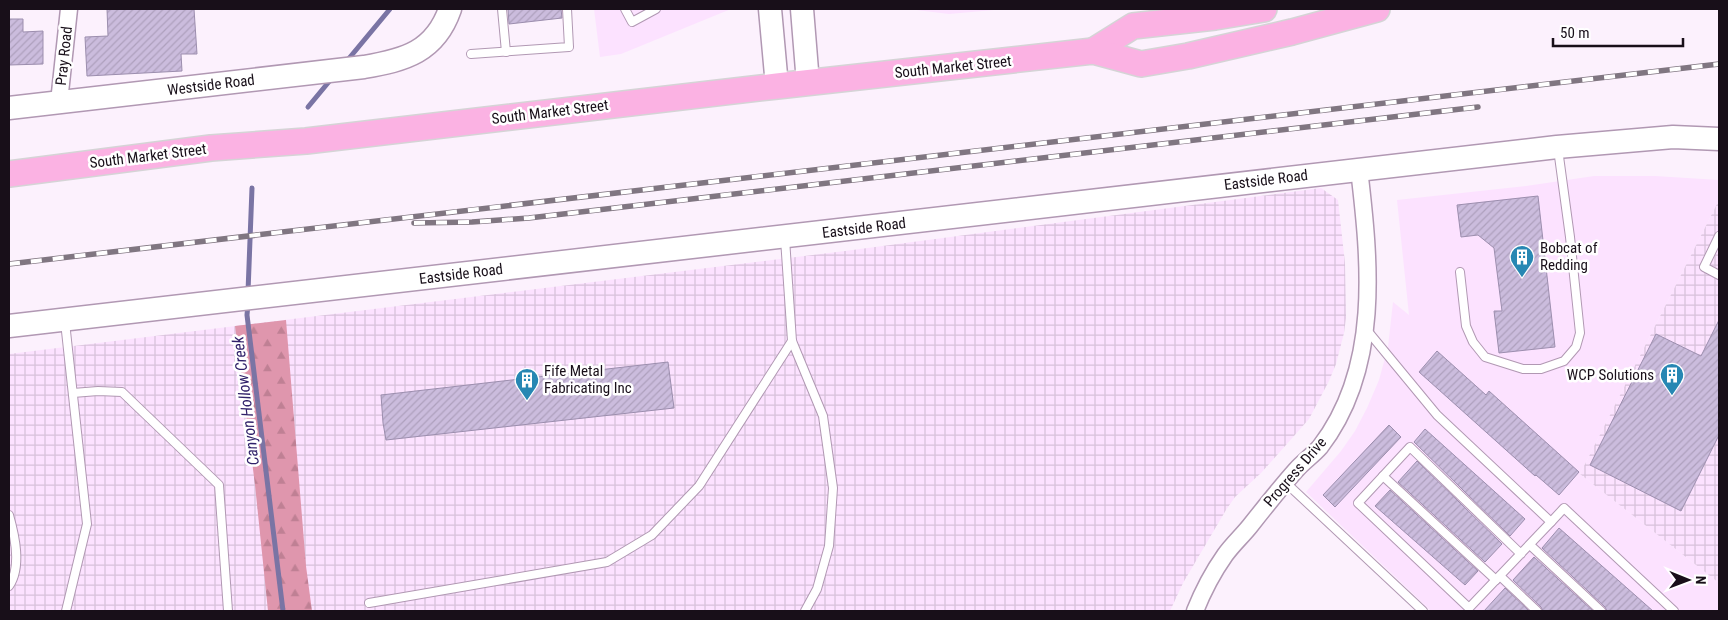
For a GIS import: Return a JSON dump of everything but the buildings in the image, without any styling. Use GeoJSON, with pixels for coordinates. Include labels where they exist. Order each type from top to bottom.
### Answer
{"type":"FeatureCollection","features":[{"type":"Feature","properties":{"kind":"main road","name":"South Market Street"},"geometry":{"type":"LineString","coordinates":[[1092,51],[1133,26],[1215,17],[1264,9]]}},
{"type":"Feature","properties":{"kind":"main road","name":"South Market Street"},"geometry":{"type":"LineString","coordinates":[[9,174],[211,148],[306,140],[1092,51],[1141,64],[1188,56],[1292,32],[1377,9]]}},
{"type":"Feature","properties":{"kind":"street","name":"Pray Road"},"geometry":{"type":"LineString","coordinates":[[59,102],[69,9]]}},
{"type":"Feature","properties":{"kind":"street","name":"Westside Road"},"geometry":{"type":"LineString","coordinates":[[9,108],[364,67],[395,61],[412,55],[425,47],[437,35],[450,9]]}},
{"type":"Feature","properties":{"kind":"street"},"geometry":{"type":"LineString","coordinates":[[770,9],[777,86]]}},
{"type":"Feature","properties":{"kind":"street"},"geometry":{"type":"LineString","coordinates":[[802,9],[808,83]]}},
{"type":"Feature","properties":{"kind":"street","name":"Eastside Road"},"geometry":{"type":"LineString","coordinates":[[9,326],[1558,147],[1673,136],[1719,139]]}},
{"type":"Feature","properties":{"kind":"street","name":"Progress Drive"},"geometry":{"type":"LineString","coordinates":[[1195,611],[1210,579],[1226,553],[1285,482],[1320,447],[1344,409],[1357,373],[1365,328],[1368,281],[1359,170]]}},
{"type":"Feature","properties":{"kind":"lane"},"geometry":{"type":"LineString","coordinates":[[502,9],[506,52]]}},
{"type":"Feature","properties":{"kind":"lane"},"geometry":{"type":"LineString","coordinates":[[471,54],[570,47],[567,9]]}},
{"type":"Feature","properties":{"kind":"lane"},"geometry":{"type":"LineString","coordinates":[[625,9],[632,22],[656,9]]}},
{"type":"Feature","properties":{"kind":"lane"},"geometry":{"type":"LineString","coordinates":[[1460,272],[1466,326],[1473,342],[1485,357],[1523,369],[1541,369],[1564,361],[1576,347],[1580,333],[1558,147]]}},
{"type":"Feature","properties":{"kind":"lane"},"geometry":{"type":"LineString","coordinates":[[1719,236],[1704,267],[1719,275]]}},
{"type":"Feature","properties":{"kind":"lane"},"geometry":{"type":"LineString","coordinates":[[785,237],[792,341],[822,416],[833,488],[829,546],[818,589],[805,611]]}},
{"type":"Feature","properties":{"kind":"lane"},"geometry":{"type":"LineString","coordinates":[[65,320],[87,524],[66,611]]}},
{"type":"Feature","properties":{"kind":"lane"},"geometry":{"type":"LineString","coordinates":[[1365,328],[1437,415],[1552,522]]}},
{"type":"Feature","properties":{"kind":"lane"},"geometry":{"type":"LineString","coordinates":[[369,603],[607,562],[652,535],[699,486],[792,341]]}},
{"type":"Feature","properties":{"kind":"lane"},"geometry":{"type":"LineString","coordinates":[[73,393],[122,392],[219,485],[228,611]]}},
{"type":"Feature","properties":{"kind":"lane"},"geometry":{"type":"LineString","coordinates":[[1521,554],[1410,447],[1358,503],[1471,609],[1564,508],[1674,611]]}},
{"type":"Feature","properties":{"kind":"lane"},"geometry":{"type":"LineString","coordinates":[[1383,476],[1537,611]]}},
{"type":"Feature","properties":{"kind":"lane"},"geometry":{"type":"LineString","coordinates":[[1285,482],[1423,611]]}},
{"type":"Feature","properties":{"kind":"lane"},"geometry":{"type":"LineString","coordinates":[[9,515],[16,542],[14,578],[9,586]]}},
{"type":"Feature","properties":{"kind":"lane"},"geometry":{"type":"LineString","coordinates":[[1530,544],[1602,611]]}},
{"type":"Feature","properties":{"kind":"shaded area"},"geometry":{"type":"Polygon","coordinates":[[[594,9],[731,9],[621,54],[600,57],[594,9]]]}},
{"type":"Feature","properties":{"kind":"shaded area"},"geometry":{"type":"Polygon","coordinates":[[[908,9],[1005,9],[949,14],[908,9]]]}},
{"type":"Feature","properties":{"kind":"shaded area"},"geometry":{"type":"Polygon","coordinates":[[[1594,176],[1655,176],[1719,180],[1719,200],[1580,474],[1719,583],[1719,611],[1431,611],[1306,492],[1341,451],[1355,431],[1367,408],[1379,380],[1388,347],[1393,302],[1409,315],[1397,200],[1526,186],[1594,176]]]}},
{"type":"Feature","properties":{"kind":"shaded area"},"geometry":{"type":"Polygon","coordinates":[[[1321,188],[1338,200],[1345,263],[1346,318],[1336,364],[1309,419],[1261,473],[1235,497],[1226,510],[1183,583],[1170,611],[9,611],[9,354],[845,251],[1321,188]]]}},
{"type":"Feature","properties":{"kind":"shaded area"},"geometry":{"type":"Polygon","coordinates":[[[1719,200],[1719,583],[1580,474],[1719,200]]]}},
{"type":"Feature","properties":{"kind":"green space"},"geometry":{"type":"Polygon","coordinates":[[[286,320],[306,566],[312,611],[268,611],[255,485],[235,326],[286,320]]]}},
{"type":"Feature","properties":{"kind":"waterway","name":"Canyon Hollow Creek"},"geometry":{"type":"LineString","coordinates":[[346,62],[390,9]]}},
{"type":"Feature","properties":{"kind":"waterway","name":"Canyon Hollow Creek"},"geometry":{"type":"LineString","coordinates":[[308,107],[332,78]]}},
{"type":"Feature","properties":{"kind":"waterway","name":"Canyon Hollow Creek"},"geometry":{"type":"LineString","coordinates":[[248,292],[252,188]]}},
{"type":"Feature","properties":{"kind":"waterway","name":"Canyon Hollow Creek"},"geometry":{"type":"LineString","coordinates":[[248,303],[247,315],[283,611]]}},
{"type":"Feature","properties":{"kind":"railway"},"geometry":{"type":"LineString","coordinates":[[9,264],[1719,64]]}},
{"type":"Feature","properties":{"kind":"railway"},"geometry":{"type":"LineString","coordinates":[[414,223],[472,222],[529,218],[1478,107]]}},
{"type":"Feature","properties":{"kind":"place","name":"Bobcat of Redding"},"geometry":{"type":"Point","coordinates":[1522,278]}},
{"type":"Feature","properties":{"kind":"place","name":"WCP Solutions"},"geometry":{"type":"Point","coordinates":[1672,396]}},
{"type":"Feature","properties":{"kind":"place","name":"Fife Metal Fabricating Inc"},"geometry":{"type":"Point","coordinates":[527,401]}}]}
